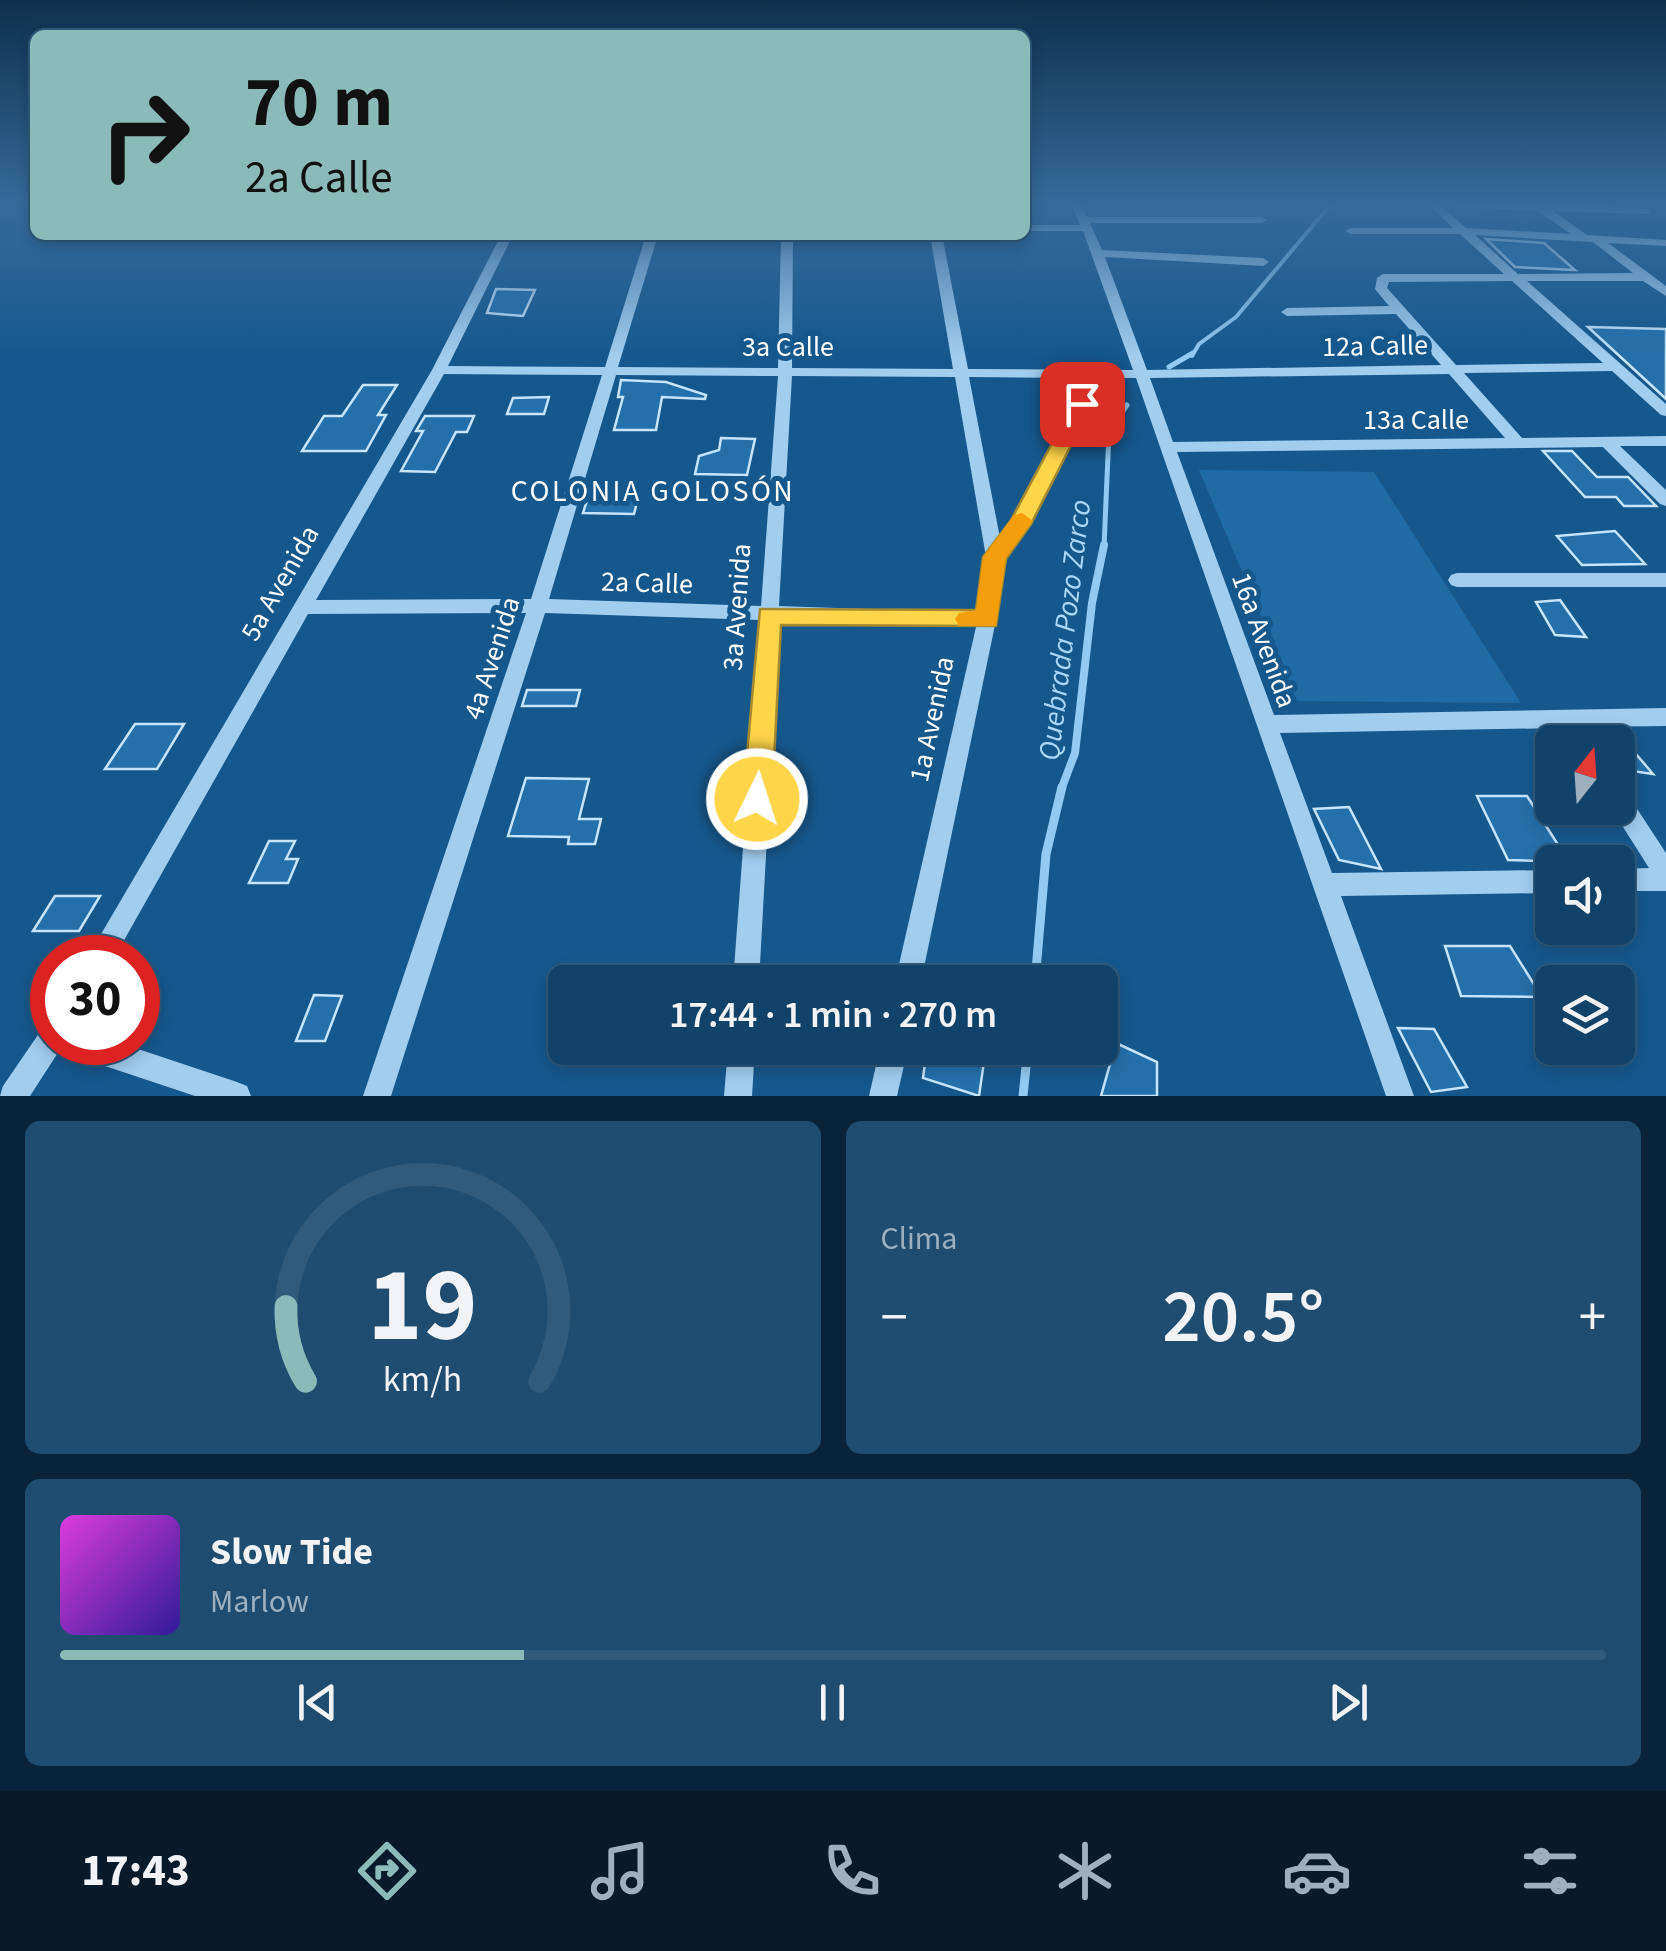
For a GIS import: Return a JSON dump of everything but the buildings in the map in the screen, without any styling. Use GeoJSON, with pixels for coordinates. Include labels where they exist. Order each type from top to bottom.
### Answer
{"type":"FeatureCollection","features":[{"type":"Feature","properties":{"kind":"street","name":"5a Avenida"},"geometry":{"type":"LineString","coordinates":[[113,935],[439,370],[497,255]]}},
{"type":"Feature","properties":{"kind":"street","name":"4a Avenida"},"geometry":{"type":"LineString","coordinates":[[377,1096],[613,372],[646,255]]}},
{"type":"Feature","properties":{"kind":"street","name":"3a Avenida"},"geometry":{"type":"LineString","coordinates":[[747,965],[786,373],[787,255]]}},
{"type":"Feature","properties":{"kind":"street"},"geometry":{"type":"LineString","coordinates":[[940,255],[994,557]]}},
{"type":"Feature","properties":{"kind":"street","name":"16a Avenida"},"geometry":{"type":"LineString","coordinates":[[1098,255],[1400,1096]]}},
{"type":"Feature","properties":{"kind":"street"},"geometry":{"type":"LineString","coordinates":[[1122,255],[1264,262]]}},
{"type":"Feature","properties":{"kind":"street"},"geometry":{"type":"LineString","coordinates":[[1488,255],[1666,412]]}},
{"type":"Feature","properties":{"kind":"street"},"geometry":{"type":"LineString","coordinates":[[1614,255],[1666,292]]}},
{"type":"Feature","properties":{"kind":"street"},"geometry":{"type":"LineString","coordinates":[[1519,444],[1381,288],[1383,278],[1644,277]]}},
{"type":"Feature","properties":{"kind":"street"},"geometry":{"type":"LineString","coordinates":[[1287,312],[1400,310]]}},
{"type":"Feature","properties":{"kind":"street","name":"12a Calle"},"geometry":{"type":"LineString","coordinates":[[1138,374],[1614,366]]}},
{"type":"Feature","properties":{"kind":"street","name":"3a Calle"},"geometry":{"type":"LineString","coordinates":[[439,370],[1138,374]]}},
{"type":"Feature","properties":{"kind":"street"},"geometry":{"type":"LineString","coordinates":[[994,557],[1020,524],[1098,374]]}},
{"type":"Feature","properties":{"kind":"street","name":"13a Calle"},"geometry":{"type":"LineString","coordinates":[[1166,447],[1666,441]]}},
{"type":"Feature","properties":{"kind":"street"},"geometry":{"type":"LineString","coordinates":[[1608,443],[1666,500]]}},
{"type":"Feature","properties":{"kind":"street","name":"1a Avenida"},"geometry":{"type":"LineString","coordinates":[[912,965],[987,620],[994,557]]}},
{"type":"Feature","properties":{"kind":"street"},"geometry":{"type":"LineString","coordinates":[[1457,580],[1666,580]]}},
{"type":"Feature","properties":{"kind":"street","name":"2a Calle"},"geometry":{"type":"LineString","coordinates":[[304,607],[538,606],[987,620]]}},
{"type":"Feature","properties":{"kind":"street"},"geometry":{"type":"LineString","coordinates":[[1265,724],[1666,717]]}},
{"type":"Feature","properties":{"kind":"street"},"geometry":{"type":"LineString","coordinates":[[1567,720],[1570,725]]}},
{"type":"Feature","properties":{"kind":"street"},"geometry":{"type":"LineString","coordinates":[[1634,825],[1666,877],[1635,879]]}},
{"type":"Feature","properties":{"kind":"street"},"geometry":{"type":"LineString","coordinates":[[1324,885],[1535,881]]}},
{"type":"Feature","properties":{"kind":"street"},"geometry":{"type":"LineString","coordinates":[[13,1096],[34,1065]]}},
{"type":"Feature","properties":{"kind":"street"},"geometry":{"type":"LineString","coordinates":[[144,1065],[236,1096]]}},
{"type":"Feature","properties":{"kind":"street"},"geometry":{"type":"LineString","coordinates":[[738,1096],[741,1065]]}},
{"type":"Feature","properties":{"kind":"street"},"geometry":{"type":"LineString","coordinates":[[883,1096],[890,1065]]}},
{"type":"Feature","properties":{"kind":"shaded area"},"geometry":{"type":"Polygon","coordinates":[[[1199,470],[1374,472],[1521,703],[1297,701],[1199,470]]]}},
{"type":"Feature","properties":{"kind":"waterway","name":"Quebrada Pozo Zarco"},"geometry":{"type":"LineString","coordinates":[[1192,356],[1199,344],[1236,317],[1288,255]]}},
{"type":"Feature","properties":{"kind":"waterway","name":"Quebrada Pozo Zarco"},"geometry":{"type":"LineString","coordinates":[[1169,367],[1193,353]]}},
{"type":"Feature","properties":{"kind":"waterway","name":"Quebrada Pozo Zarco"},"geometry":{"type":"LineString","coordinates":[[1104,547],[1109,432],[1127,405]]}},
{"type":"Feature","properties":{"kind":"waterway","name":"Quebrada Pozo Zarco"},"geometry":{"type":"LineString","coordinates":[[1062,788],[1075,753],[1092,603],[1104,545]]}},
{"type":"Feature","properties":{"kind":"waterway","name":"Quebrada Pozo Zarco"},"geometry":{"type":"LineString","coordinates":[[1036,965],[1046,854],[1062,788]]}},
{"type":"Feature","properties":{"kind":"waterway","name":"Quebrada Pozo Zarco"},"geometry":{"type":"LineString","coordinates":[[1023,1096],[1026,1065]]}},
{"type":"Feature","properties":{"kind":"slow traffic"},"geometry":{"type":"LineString","coordinates":[[967,619],[987,620],[994,557],[1022,521]]}},
{"type":"Feature","properties":{"kind":"district","name":"COLONIA GOLOSÓN"},"geometry":{"type":"Point","coordinates":[653,491]}},
{"type":"Feature","properties":{"kind":"route"},"geometry":{"type":"LineString","coordinates":[[757,799],[769,615],[987,620],[994,557],[1020,524],[1082,404]]}}]}
